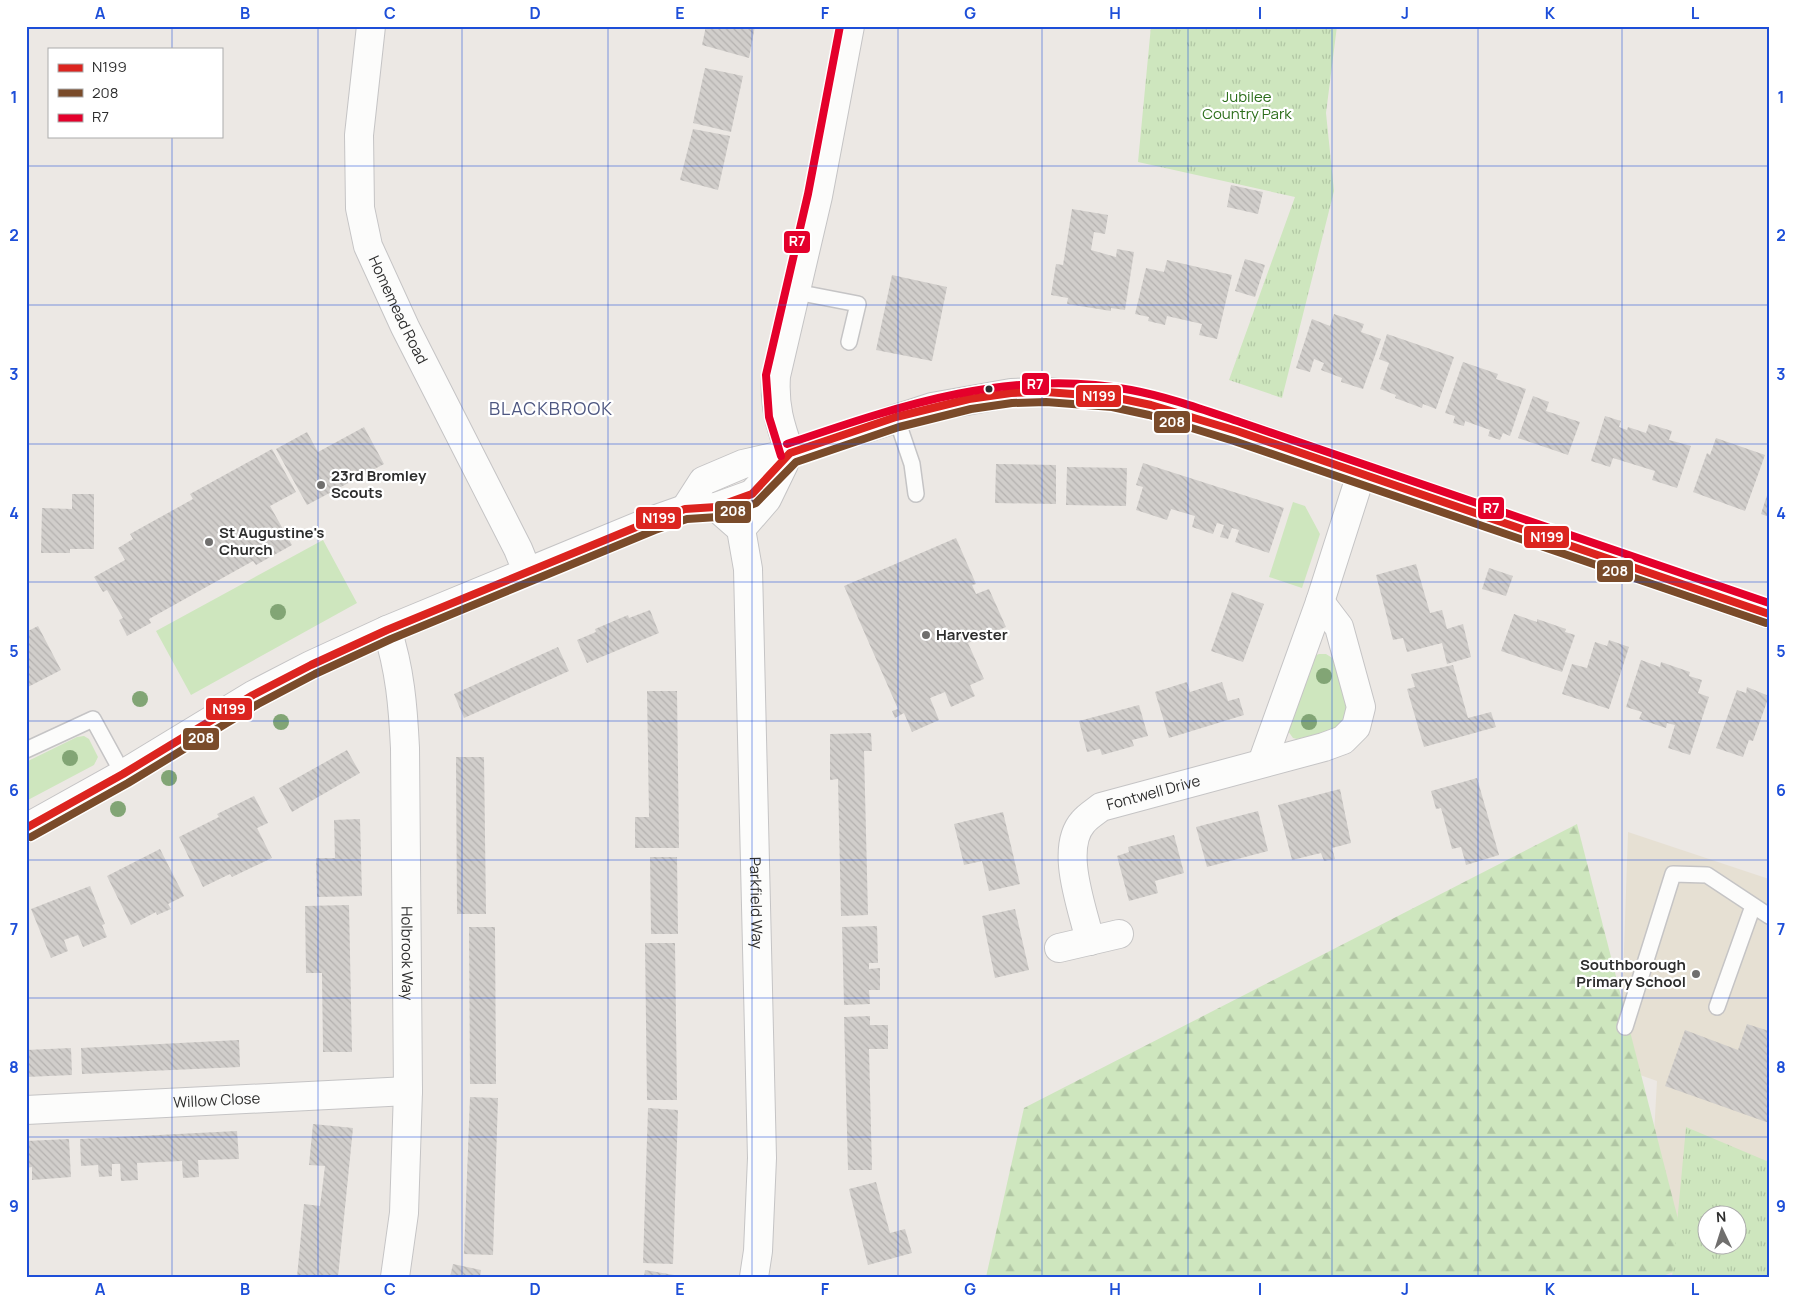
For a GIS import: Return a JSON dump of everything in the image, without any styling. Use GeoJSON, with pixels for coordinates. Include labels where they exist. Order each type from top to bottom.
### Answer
{"type":"FeatureCollection","features":[{"type":"Feature","properties":{"kind":"street","name":"Homemead Road"},"geometry":{"type":"LineString","coordinates":[[371,26],[359,134],[360,208],[368,246],[405,327],[518,549],[527,571]]}},
{"type":"Feature","properties":{"kind":"street"},"geometry":{"type":"LineString","coordinates":[[716,507],[741,529],[767,499],[790,453],[774,400],[776,376],[818,196],[850,26]]}},
{"type":"Feature","properties":{"kind":"street"},"geometry":{"type":"LineString","coordinates":[[685,509],[703,481],[742,464],[790,453],[896,417],[969,399],[1011,393],[1046,392],[1113,397],[1151,405],[1227,428],[1769,614]]}},
{"type":"Feature","properties":{"kind":"street"},"geometry":{"type":"LineString","coordinates":[[26,828],[123,774],[252,695],[387,630],[527,571],[685,509],[716,507],[752,494],[790,453]]}},
{"type":"Feature","properties":{"kind":"street"},"geometry":{"type":"LineString","coordinates":[[1262,762],[1320,602],[1362,474]]}},
{"type":"Feature","properties":{"kind":"street","name":"Parkfield Way"},"geometry":{"type":"LineString","coordinates":[[741,529],[748,579],[762,1148],[758,1251],[754,1277]]}},
{"type":"Feature","properties":{"kind":"street","name":"Fontwell Drive"},"geometry":{"type":"LineString","coordinates":[[1090,941],[1072,860],[1074,838],[1083,822],[1101,807],[1343,740],[1356,727],[1361,707],[1339,627],[1320,602]]}},
{"type":"Feature","properties":{"kind":"street","name":"Holbrook Way"},"geometry":{"type":"LineString","coordinates":[[387,630],[394,651],[402,691],[405,748],[408,1091],[404,1213],[395,1277]]}},
{"type":"Feature","properties":{"kind":"street"},"geometry":{"type":"LineString","coordinates":[[1059,948],[1119,934]]}},
{"type":"Feature","properties":{"kind":"street","name":"Willow Close"},"geometry":{"type":"LineString","coordinates":[[26,1110],[408,1091]]}},
{"type":"Feature","properties":{"kind":"lane"},"geometry":{"type":"LineString","coordinates":[[796,292],[858,304],[849,342]]}},
{"type":"Feature","properties":{"kind":"lane"},"geometry":{"type":"LineString","coordinates":[[896,417],[912,464],[916,494]]}},
{"type":"Feature","properties":{"kind":"lane"},"geometry":{"type":"LineString","coordinates":[[26,750],[93,719],[123,774]]}},
{"type":"Feature","properties":{"kind":"lane"},"geometry":{"type":"LineString","coordinates":[[1625,1027],[1673,874],[1707,875],[1769,916]]}},
{"type":"Feature","properties":{"kind":"lane"},"geometry":{"type":"LineString","coordinates":[[1717,1007],[1752,906]]}},
{"type":"Feature","properties":{"kind":"shaded area","name":"Southborough Primary School"},"geometry":{"type":"Polygon","coordinates":[[[1628,832],[1769,879],[1769,1277],[1646,1277],[1657,1081],[1620,1068],[1628,832]]]}},
{"type":"Feature","properties":{"kind":"green space","name":"Jubilee Country Park"},"geometry":{"type":"Polygon","coordinates":[[[1151,26],[1337,26],[1326,113],[1334,191],[1282,398],[1229,380],[1295,197],[1138,162],[1151,26]]]}},
{"type":"Feature","properties":{"kind":"green space"},"geometry":{"type":"Polygon","coordinates":[[[1293,502],[1305,506],[1320,534],[1302,588],[1269,577],[1293,502]]]}},
{"type":"Feature","properties":{"kind":"green space"},"geometry":{"type":"Polygon","coordinates":[[[323,540],[357,603],[191,695],[156,631],[323,540]]]}},
{"type":"Feature","properties":{"kind":"green space"},"geometry":{"type":"Polygon","coordinates":[[[1326,654],[1334,659],[1348,710],[1343,723],[1337,729],[1297,739],[1293,738],[1288,731],[1312,657],[1326,654]]]}},
{"type":"Feature","properties":{"kind":"green space"},"geometry":{"type":"Polygon","coordinates":[[[84,736],[89,739],[98,757],[94,765],[26,801],[26,762],[77,737],[84,736]]]}},
{"type":"Feature","properties":{"kind":"green space"},"geometry":{"type":"Polygon","coordinates":[[[1577,824],[1690,1266],[1660,1277],[986,1277],[1024,1108],[1577,824]]]}},
{"type":"Feature","properties":{"kind":"green space"},"geometry":{"type":"Polygon","coordinates":[[[1686,1127],[1769,1162],[1769,1277],[1672,1277],[1686,1127]]]}},
{"type":"Feature","properties":{"kind":"building"},"geometry":{"type":"Polygon","coordinates":[[[706,26],[755,26],[749,58],[702,45],[706,26]]]}},
{"type":"Feature","properties":{"kind":"building"},"geometry":{"type":"Polygon","coordinates":[[[705,68],[743,76],[731,132],[693,123],[705,68]]]}},
{"type":"Feature","properties":{"kind":"building"},"geometry":{"type":"Polygon","coordinates":[[[693,129],[730,136],[718,190],[680,180],[693,129]]]}},
{"type":"Feature","properties":{"kind":"building"},"geometry":{"type":"Polygon","coordinates":[[[1231,185],[1263,192],[1258,214],[1227,207],[1231,185]]]}},
{"type":"Feature","properties":{"kind":"building"},"geometry":{"type":"Polygon","coordinates":[[[1072,209],[1108,215],[1105,234],[1094,232],[1091,250],[1116,257],[1117,249],[1134,252],[1125,310],[1111,308],[1111,311],[1067,304],[1068,298],[1051,295],[1056,264],[1063,265],[1072,209]]]}},
{"type":"Feature","properties":{"kind":"building"},"geometry":{"type":"Polygon","coordinates":[[[1245,259],[1265,265],[1255,297],[1235,291],[1245,259]]]}},
{"type":"Feature","properties":{"kind":"building"},"geometry":{"type":"Polygon","coordinates":[[[1167,260],[1232,275],[1217,339],[1199,335],[1202,324],[1167,316],[1165,325],[1148,321],[1149,317],[1135,314],[1146,268],[1164,272],[1167,260]]]}},
{"type":"Feature","properties":{"kind":"building"},"geometry":{"type":"Polygon","coordinates":[[[892,275],[947,287],[932,361],[876,350],[892,275]]]}},
{"type":"Feature","properties":{"kind":"building"},"geometry":{"type":"Polygon","coordinates":[[[1334,314],[1364,324],[1361,332],[1381,339],[1363,389],[1341,382],[1342,378],[1321,370],[1324,363],[1314,359],[1310,372],[1296,368],[1312,319],[1330,326],[1334,314]]]}},
{"type":"Feature","properties":{"kind":"building"},"geometry":{"type":"Polygon","coordinates":[[[1387,334],[1454,357],[1436,409],[1423,404],[1422,408],[1395,398],[1396,395],[1380,389],[1389,363],[1379,359],[1387,334]]]}},
{"type":"Feature","properties":{"kind":"building"},"geometry":{"type":"Polygon","coordinates":[[[1463,362],[1498,374],[1496,379],[1526,389],[1510,436],[1503,433],[1500,440],[1488,436],[1490,430],[1465,421],[1464,426],[1453,423],[1455,416],[1445,413],[1463,362]]]}},
{"type":"Feature","properties":{"kind":"building"},"geometry":{"type":"Polygon","coordinates":[[[1533,396],[1549,402],[1546,411],[1580,422],[1568,455],[1518,438],[1533,396]]]}},
{"type":"Feature","properties":{"kind":"building"},"geometry":{"type":"Polygon","coordinates":[[[1605,416],[1621,421],[1619,427],[1627,430],[1628,427],[1646,433],[1649,424],[1672,431],[1669,440],[1691,446],[1677,488],[1652,480],[1655,471],[1613,458],[1610,467],[1591,461],[1605,416]]]}},
{"type":"Feature","properties":{"kind":"building","name":"23rd Bromley Scouts"},"geometry":{"type":"Polygon","coordinates":[[[364,427],[384,464],[307,505],[276,449],[307,432],[318,452],[364,427]]]}},
{"type":"Feature","properties":{"kind":"building"},"geometry":{"type":"Polygon","coordinates":[[[1716,438],[1765,455],[1745,511],[1693,492],[1707,453],[1710,455],[1716,438]]]}},
{"type":"Feature","properties":{"kind":"building","name":"St Augustine's Church"},"geometry":{"type":"Polygon","coordinates":[[[272,449],[296,492],[270,506],[292,545],[256,565],[253,561],[149,619],[151,623],[127,636],[119,620],[123,618],[107,590],[103,592],[94,577],[125,560],[118,548],[133,539],[130,534],[193,499],[190,494],[272,449]]]}},
{"type":"Feature","properties":{"kind":"building"},"geometry":{"type":"Polygon","coordinates":[[[1143,463],[1284,508],[1269,553],[1235,542],[1239,530],[1232,528],[1228,539],[1220,537],[1224,525],[1217,523],[1213,534],[1192,527],[1195,516],[1171,509],[1167,520],[1136,510],[1143,487],[1136,485],[1143,463]]]}},
{"type":"Feature","properties":{"kind":"building"},"geometry":{"type":"Polygon","coordinates":[[[996,464],[1056,465],[1056,504],[995,503],[996,464]]]}},
{"type":"Feature","properties":{"kind":"building"},"geometry":{"type":"Polygon","coordinates":[[[1067,467],[1127,468],[1126,506],[1066,505],[1067,467]]]}},
{"type":"Feature","properties":{"kind":"building"},"geometry":{"type":"Polygon","coordinates":[[[1769,492],[1769,517],[1761,514],[1769,492]]]}},
{"type":"Feature","properties":{"kind":"building"},"geometry":{"type":"Polygon","coordinates":[[[72,494],[94,494],[94,549],[70,549],[70,553],[41,553],[42,508],[72,509],[72,494]]]}},
{"type":"Feature","properties":{"kind":"building","name":"Harvester"},"geometry":{"type":"Polygon","coordinates":[[[956,538],[976,584],[972,585],[976,594],[989,589],[1006,627],[968,643],[984,679],[970,685],[975,696],[951,707],[945,692],[930,698],[939,720],[912,732],[904,713],[895,718],[892,711],[898,709],[844,586],[956,538]]]}},
{"type":"Feature","properties":{"kind":"building"},"geometry":{"type":"Polygon","coordinates":[[[1416,564],[1430,613],[1442,610],[1447,629],[1463,624],[1471,657],[1447,664],[1442,643],[1407,652],[1403,638],[1393,640],[1376,575],[1416,564]]]}},
{"type":"Feature","properties":{"kind":"building"},"geometry":{"type":"Polygon","coordinates":[[[1489,568],[1513,576],[1506,596],[1482,589],[1489,568]]]}},
{"type":"Feature","properties":{"kind":"building"},"geometry":{"type":"Polygon","coordinates":[[[1232,592],[1264,604],[1243,662],[1211,651],[1232,592]]]}},
{"type":"Feature","properties":{"kind":"building"},"geometry":{"type":"Polygon","coordinates":[[[650,610],[659,633],[587,663],[577,640],[596,632],[595,629],[628,615],[629,618],[650,610]]]}},
{"type":"Feature","properties":{"kind":"building"},"geometry":{"type":"Polygon","coordinates":[[[1514,614],[1537,622],[1537,619],[1566,629],[1565,632],[1575,635],[1562,672],[1501,651],[1514,614]]]}},
{"type":"Feature","properties":{"kind":"building"},"geometry":{"type":"Polygon","coordinates":[[[38,626],[61,670],[26,688],[26,632],[38,626]]]}},
{"type":"Feature","properties":{"kind":"building"},"geometry":{"type":"Polygon","coordinates":[[[1609,640],[1629,647],[1609,709],[1562,694],[1572,664],[1587,668],[1595,642],[1607,646],[1609,640]]]}},
{"type":"Feature","properties":{"kind":"building"},"geometry":{"type":"Polygon","coordinates":[[[558,647],[569,671],[464,718],[454,694],[558,647]]]}},
{"type":"Feature","properties":{"kind":"building"},"geometry":{"type":"Polygon","coordinates":[[[1641,660],[1660,667],[1661,662],[1690,672],[1689,676],[1702,680],[1698,693],[1709,697],[1690,755],[1668,748],[1675,725],[1667,723],[1666,728],[1639,719],[1642,712],[1626,707],[1641,660]]]}},
{"type":"Feature","properties":{"kind":"building"},"geometry":{"type":"Polygon","coordinates":[[[1453,665],[1468,718],[1491,712],[1496,727],[1424,747],[1407,689],[1415,687],[1411,674],[1453,665]]]}},
{"type":"Feature","properties":{"kind":"building"},"geometry":{"type":"Polygon","coordinates":[[[1187,682],[1190,692],[1222,682],[1228,701],[1239,698],[1244,715],[1169,738],[1155,692],[1187,682]]]}},
{"type":"Feature","properties":{"kind":"building"},"geometry":{"type":"Polygon","coordinates":[[[1747,687],[1769,696],[1753,741],[1749,740],[1743,757],[1716,748],[1737,690],[1746,693],[1747,687]]]}},
{"type":"Feature","properties":{"kind":"building"},"geometry":{"type":"Polygon","coordinates":[[[647,691],[677,691],[679,848],[635,848],[635,817],[649,817],[647,691]]]}},
{"type":"Feature","properties":{"kind":"building"},"geometry":{"type":"Polygon","coordinates":[[[1139,705],[1148,736],[1132,740],[1134,746],[1102,755],[1100,749],[1087,752],[1079,721],[1139,705]]]}},
{"type":"Feature","properties":{"kind":"building"},"geometry":{"type":"Polygon","coordinates":[[[871,733],[872,751],[864,751],[868,915],[841,916],[838,779],[830,780],[830,734],[871,733]]]}},
{"type":"Feature","properties":{"kind":"building"},"geometry":{"type":"Polygon","coordinates":[[[347,750],[360,773],[292,812],[279,788],[347,750]]]}},
{"type":"Feature","properties":{"kind":"building"},"geometry":{"type":"Polygon","coordinates":[[[456,757],[484,757],[486,914],[457,914],[456,757]]]}},
{"type":"Feature","properties":{"kind":"building"},"geometry":{"type":"Polygon","coordinates":[[[1477,778],[1499,855],[1466,865],[1461,847],[1452,849],[1441,808],[1436,809],[1431,791],[1477,778]]]}},
{"type":"Feature","properties":{"kind":"building"},"geometry":{"type":"Polygon","coordinates":[[[1340,789],[1351,843],[1332,848],[1335,859],[1324,861],[1321,853],[1292,860],[1278,805],[1340,789]]]}},
{"type":"Feature","properties":{"kind":"building"},"geometry":{"type":"Polygon","coordinates":[[[254,796],[268,823],[257,828],[272,858],[232,877],[230,874],[203,887],[179,837],[219,817],[217,814],[254,796]]]}},
{"type":"Feature","properties":{"kind":"building"},"geometry":{"type":"Polygon","coordinates":[[[1258,811],[1268,851],[1207,867],[1196,827],[1258,811]]]}},
{"type":"Feature","properties":{"kind":"building"},"geometry":{"type":"Polygon","coordinates":[[[1003,812],[1020,884],[989,891],[982,861],[964,865],[954,824],[1003,812]]]}},
{"type":"Feature","properties":{"kind":"building"},"geometry":{"type":"Polygon","coordinates":[[[360,819],[362,896],[317,897],[316,858],[335,858],[334,820],[360,819]]]}},
{"type":"Feature","properties":{"kind":"building"},"geometry":{"type":"Polygon","coordinates":[[[1174,835],[1184,873],[1155,881],[1158,893],[1129,901],[1117,856],[1129,852],[1128,847],[1174,835]]]}},
{"type":"Feature","properties":{"kind":"building"},"geometry":{"type":"Polygon","coordinates":[[[160,849],[184,896],[168,904],[171,909],[157,915],[156,912],[131,925],[107,876],[160,849]]]}},
{"type":"Feature","properties":{"kind":"building"},"geometry":{"type":"Polygon","coordinates":[[[650,857],[677,857],[678,934],[651,934],[650,857]]]}},
{"type":"Feature","properties":{"kind":"building"},"geometry":{"type":"Polygon","coordinates":[[[90,886],[105,924],[102,925],[107,937],[83,947],[78,935],[64,940],[68,951],[51,958],[31,909],[90,886]]]}},
{"type":"Feature","properties":{"kind":"building"},"geometry":{"type":"Polygon","coordinates":[[[349,905],[352,1052],[323,1052],[322,973],[306,973],[305,906],[349,905]]]}},
{"type":"Feature","properties":{"kind":"building"},"geometry":{"type":"Polygon","coordinates":[[[1015,909],[1029,970],[995,978],[982,916],[1015,909]]]}},
{"type":"Feature","properties":{"kind":"building"},"geometry":{"type":"Polygon","coordinates":[[[877,926],[878,963],[869,963],[869,969],[880,968],[880,990],[869,990],[870,1004],[844,1005],[842,927],[877,926]]]}},
{"type":"Feature","properties":{"kind":"building"},"geometry":{"type":"Polygon","coordinates":[[[469,927],[495,927],[496,1084],[470,1084],[469,927]]]}},
{"type":"Feature","properties":{"kind":"building"},"geometry":{"type":"Polygon","coordinates":[[[645,943],[675,943],[677,1100],[647,1100],[645,943]]]}},
{"type":"Feature","properties":{"kind":"building"},"geometry":{"type":"Polygon","coordinates":[[[870,1016],[870,1025],[888,1025],[888,1049],[869,1049],[872,1170],[848,1170],[844,1017],[870,1016]]]}},
{"type":"Feature","properties":{"kind":"building"},"geometry":{"type":"Polygon","coordinates":[[[1747,1024],[1769,1031],[1769,1123],[1665,1086],[1685,1030],[1738,1050],[1747,1024]]]}},
{"type":"Feature","properties":{"kind":"building"},"geometry":{"type":"Polygon","coordinates":[[[239,1040],[240,1067],[82,1074],[81,1048],[239,1040]]]}},
{"type":"Feature","properties":{"kind":"building"},"geometry":{"type":"Polygon","coordinates":[[[71,1048],[72,1075],[26,1077],[26,1050],[71,1048]]]}},
{"type":"Feature","properties":{"kind":"building"},"geometry":{"type":"Polygon","coordinates":[[[470,1097],[498,1098],[493,1255],[464,1254],[470,1097]]]}},
{"type":"Feature","properties":{"kind":"building"},"geometry":{"type":"Polygon","coordinates":[[[648,1108],[678,1110],[673,1264],[643,1263],[648,1108]]]}},
{"type":"Feature","properties":{"kind":"building"},"geometry":{"type":"Polygon","coordinates":[[[313,1124],[353,1128],[338,1277],[297,1277],[304,1204],[320,1206],[325,1166],[309,1165],[313,1124]]]}},
{"type":"Feature","properties":{"kind":"building"},"geometry":{"type":"Polygon","coordinates":[[[237,1131],[239,1159],[198,1160],[199,1177],[183,1178],[182,1161],[137,1163],[138,1180],[121,1181],[120,1164],[112,1164],[112,1176],[99,1177],[98,1165],[81,1166],[80,1139],[237,1131]]]}},
{"type":"Feature","properties":{"kind":"building"},"geometry":{"type":"Polygon","coordinates":[[[69,1139],[71,1177],[32,1180],[32,1167],[26,1168],[26,1141],[69,1139]]]}},
{"type":"Feature","properties":{"kind":"building"},"geometry":{"type":"Polygon","coordinates":[[[876,1182],[890,1233],[905,1229],[912,1253],[868,1265],[849,1189],[876,1182]]]}},
{"type":"Feature","properties":{"kind":"building"},"geometry":{"type":"Polygon","coordinates":[[[453,1264],[481,1270],[480,1277],[450,1277],[453,1264]]]}},
{"type":"Feature","properties":{"kind":"building"},"geometry":{"type":"Polygon","coordinates":[[[645,1270],[674,1275],[674,1277],[644,1277],[645,1270]]]}},
{"type":"Feature","properties":{"kind":"transit line","name":"R7"},"geometry":{"type":"LineString","coordinates":[[781,456],[769,417],[766,375],[808,194],[840,26]]}},
{"type":"Feature","properties":{"kind":"transit line","name":"R7"},"geometry":{"type":"LineString","coordinates":[[787,444],[914,404],[956,394],[999,387],[1043,383],[1087,384],[1131,390],[1213,413],[1769,603]]}},
{"type":"Feature","properties":{"kind":"transit line","name":"N199"},"geometry":{"type":"LineString","coordinates":[[26,828],[123,774],[253,695],[311,665],[387,630],[651,521],[685,509],[716,507],[752,494],[790,453],[896,417],[969,399],[1011,393],[1046,392],[1113,397],[1151,405],[1237,431],[1769,614]]}},
{"type":"Feature","properties":{"kind":"transit line","name":"208"},"geometry":{"type":"LineString","coordinates":[[31,837],[128,783],[258,704],[315,674],[391,639],[655,530],[687,519],[718,517],[756,503],[796,462],[899,427],[971,409],[1012,403],[1046,402],[1112,407],[1149,415],[1234,441],[1766,623]]}},
{"type":"Feature","properties":{"kind":"place","name":"23rd Bromley Scouts"},"geometry":{"type":"Point","coordinates":[321,485]}},
{"type":"Feature","properties":{"kind":"place","name":"St Augustine's Church"},"geometry":{"type":"Point","coordinates":[209,542]}},
{"type":"Feature","properties":{"kind":"place","name":"Harvester"},"geometry":{"type":"Point","coordinates":[926,635]}},
{"type":"Feature","properties":{"kind":"place","name":"Southborough Primary School"},"geometry":{"type":"Point","coordinates":[1696,974]}},
{"type":"Feature","properties":{"kind":"district","name":"BLACKBROOK"},"geometry":{"type":"Point","coordinates":[551,409]}}]}
